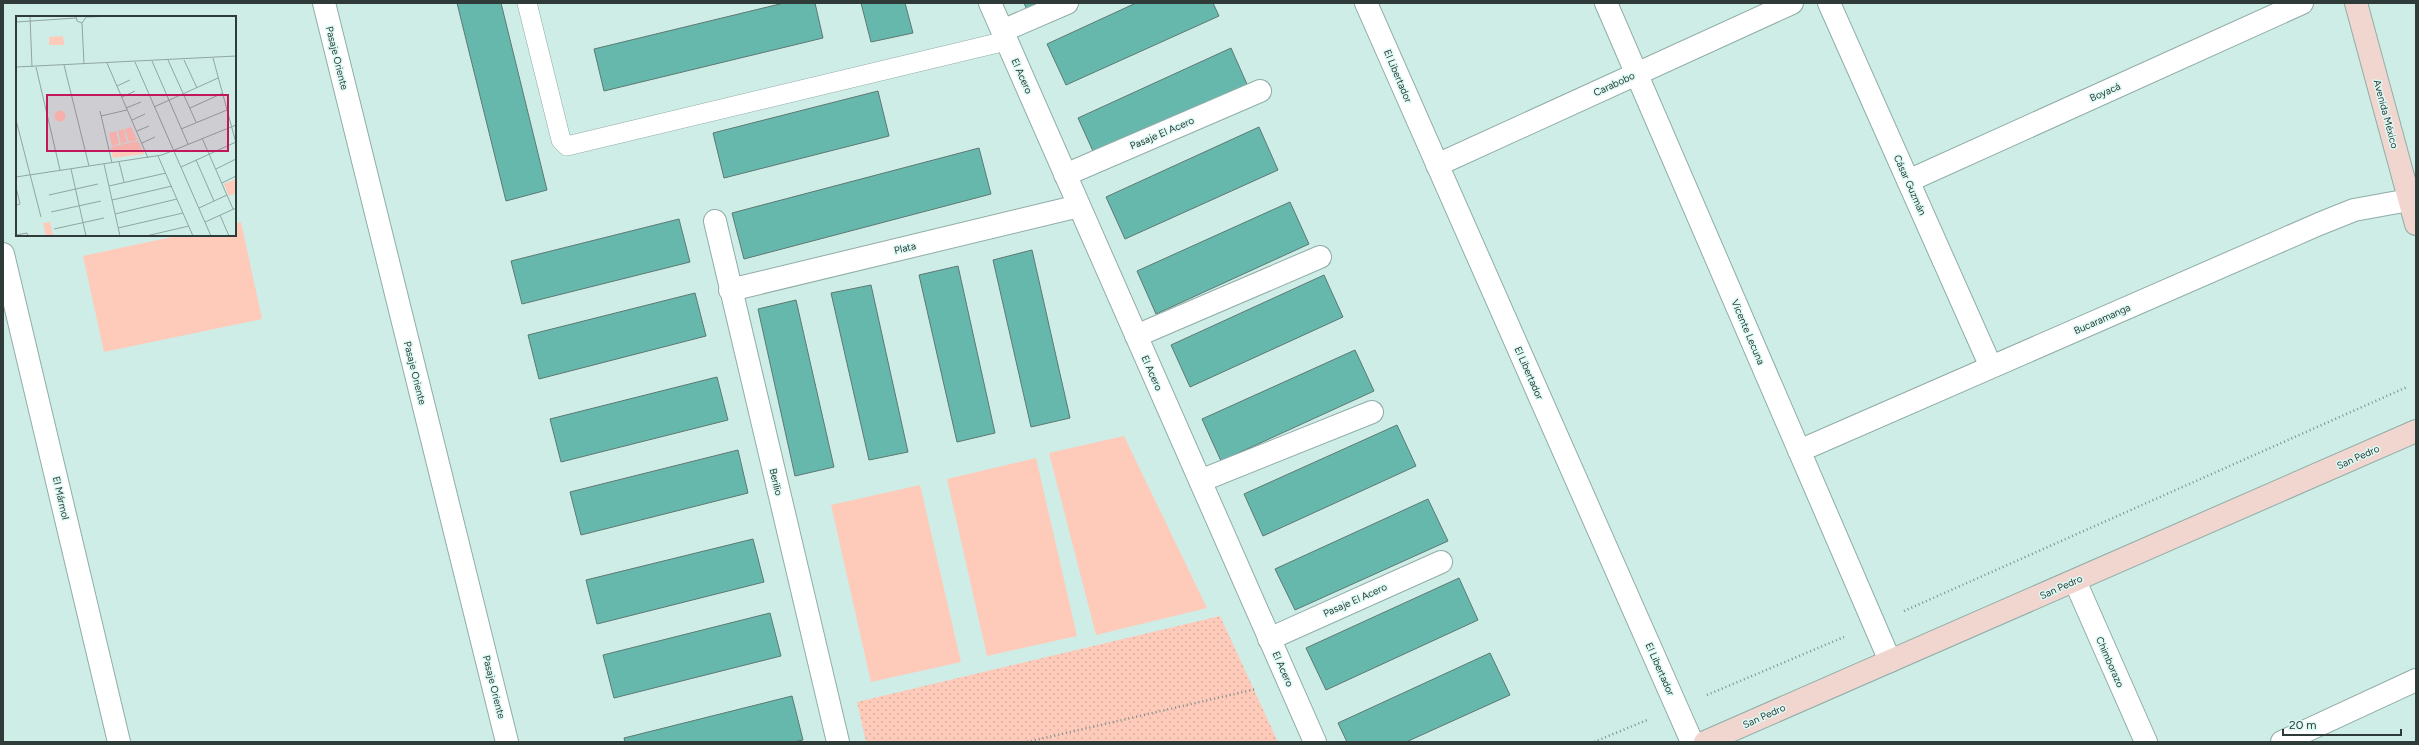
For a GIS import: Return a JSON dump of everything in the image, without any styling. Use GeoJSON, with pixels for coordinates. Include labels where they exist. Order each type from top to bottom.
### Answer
{"type":"FeatureCollection","features":[{"type":"Feature","properties":{"kind":"street","name":"Pasaje Oriente"},"geometry":{"type":"LineString","coordinates":[[324,3],[507,742]]}},
{"type":"Feature","properties":{"kind":"street","name":"El Acero"},"geometry":{"type":"LineString","coordinates":[[990,3],[1315,742]]}},
{"type":"Feature","properties":{"kind":"street"},"geometry":{"type":"LineString","coordinates":[[1004,36],[1067,3]]}},
{"type":"Feature","properties":{"kind":"street","name":"El Libertador"},"geometry":{"type":"LineString","coordinates":[[1366,3],[1692,742]]}},
{"type":"Feature","properties":{"kind":"street","name":"Vicente Lecuna"},"geometry":{"type":"LineString","coordinates":[[1606,3],[1890,661]]}},
{"type":"Feature","properties":{"kind":"street","name":"Carabobo"},"geometry":{"type":"LineString","coordinates":[[1437,165],[1792,3]]}},
{"type":"Feature","properties":{"kind":"street","name":"Cásar Guzmán"},"geometry":{"type":"LineString","coordinates":[[1829,3],[1992,367]]}},
{"type":"Feature","properties":{"kind":"street","name":"Boyacá"},"geometry":{"type":"LineString","coordinates":[[1908,181],[2302,3]]}},
{"type":"Feature","properties":{"kind":"street","name":"Avenida México"},"geometry":{"type":"LineString","coordinates":[[2356,3],[2416,224]]}},
{"type":"Feature","properties":{"kind":"street","name":"Pasaje El Acero"},"geometry":{"type":"LineString","coordinates":[[1065,175],[1260,91]]}},
{"type":"Feature","properties":{"kind":"street","name":"Bucaramanga"},"geometry":{"type":"LineString","coordinates":[[1799,451],[2354,210],[2409,200]]}},
{"type":"Feature","properties":{"kind":"street","name":"Plata"},"geometry":{"type":"LineString","coordinates":[[730,290],[1079,206]]}},
{"type":"Feature","properties":{"kind":"street","name":"Berilio"},"geometry":{"type":"LineString","coordinates":[[715,221],[730,290],[838,742]]}},
{"type":"Feature","properties":{"kind":"street","name":"El Mármol"},"geometry":{"type":"LineString","coordinates":[[3,254],[119,742]]}},
{"type":"Feature","properties":{"kind":"street"},"geometry":{"type":"LineString","coordinates":[[1136,336],[1320,257]]}},
{"type":"Feature","properties":{"kind":"street"},"geometry":{"type":"LineString","coordinates":[[1200,481],[1372,412]]}},
{"type":"Feature","properties":{"kind":"street","name":"San Pedro"},"geometry":{"type":"LineString","coordinates":[[1705,742],[2416,431]]}},
{"type":"Feature","properties":{"kind":"street","name":"Pasaje El Acero"},"geometry":{"type":"LineString","coordinates":[[1270,638],[1442,562]]}},
{"type":"Feature","properties":{"kind":"street","name":"Chimborazo"},"geometry":{"type":"LineString","coordinates":[[2075,581],[2146,742]]}},
{"type":"Feature","properties":{"kind":"street"},"geometry":{"type":"LineString","coordinates":[[2282,742],[2416,680]]}},
{"type":"Feature","properties":{"kind":"lane"},"geometry":{"type":"LineString","coordinates":[[527,3],[561,140],[567,146],[1004,36]]}},
{"type":"Feature","properties":{"kind":"path"},"geometry":{"type":"LineString","coordinates":[[1594,742],[1874,624],[2407,387]]}},
{"type":"Feature","properties":{"kind":"path"},"geometry":{"type":"LineString","coordinates":[[1027,742],[1289,682]]}},
{"type":"Feature","properties":{"kind":"shaded area"},"geometry":{"type":"Polygon","coordinates":[[[241,222],[262,319],[104,352],[83,256],[176,236],[236,236],[236,224],[241,222]]]}},
{"type":"Feature","properties":{"kind":"shaded area"},"geometry":{"type":"Polygon","coordinates":[[[1124,436],[1207,608],[1096,635],[1049,453],[1124,436]]]}},
{"type":"Feature","properties":{"kind":"shaded area"},"geometry":{"type":"Polygon","coordinates":[[[1036,458],[1077,636],[987,656],[947,479],[1036,458]]]}},
{"type":"Feature","properties":{"kind":"shaded area"},"geometry":{"type":"Polygon","coordinates":[[[920,485],[961,662],[871,682],[831,505],[920,485]]]}},
{"type":"Feature","properties":{"kind":"shaded area"},"geometry":{"type":"Polygon","coordinates":[[[1220,616],[1278,742],[866,742],[857,702],[1220,616]]]}},
{"type":"Feature","properties":{"kind":"building"},"geometry":{"type":"Polygon","coordinates":[[[457,3],[501,3],[547,190],[506,201],[457,3]]]}},
{"type":"Feature","properties":{"kind":"building"},"geometry":{"type":"Polygon","coordinates":[[[784,3],[815,3],[823,38],[604,91],[594,49],[784,3]]]}},
{"type":"Feature","properties":{"kind":"building"},"geometry":{"type":"Polygon","coordinates":[[[861,3],[905,3],[913,33],[871,42],[861,3]]]}},
{"type":"Feature","properties":{"kind":"building"},"geometry":{"type":"Polygon","coordinates":[[[1024,3],[1042,3],[1027,10],[1024,3]]]}},
{"type":"Feature","properties":{"kind":"building"},"geometry":{"type":"Polygon","coordinates":[[[1136,3],[1213,3],[1219,16],[1066,85],[1047,44],[1136,3]]]}},
{"type":"Feature","properties":{"kind":"building"},"geometry":{"type":"Polygon","coordinates":[[[1231,48],[1250,91],[1097,160],[1078,118],[1231,48]]]}},
{"type":"Feature","properties":{"kind":"building"},"geometry":{"type":"Polygon","coordinates":[[[878,91],[889,136],[724,178],[713,133],[878,91]]]}},
{"type":"Feature","properties":{"kind":"building"},"geometry":{"type":"Polygon","coordinates":[[[1259,127],[1278,170],[1125,239],[1106,197],[1259,127]]]}},
{"type":"Feature","properties":{"kind":"building"},"geometry":{"type":"Polygon","coordinates":[[[979,148],[991,194],[744,259],[732,213],[979,148]]]}},
{"type":"Feature","properties":{"kind":"building"},"geometry":{"type":"Polygon","coordinates":[[[1290,202],[1309,244],[1156,314],[1137,271],[1290,202]]]}},
{"type":"Feature","properties":{"kind":"building"},"geometry":{"type":"Polygon","coordinates":[[[679,219],[690,262],[522,304],[511,261],[679,219]]]}},
{"type":"Feature","properties":{"kind":"building"},"geometry":{"type":"Polygon","coordinates":[[[1032,250],[1070,418],[1031,427],[993,260],[1032,250]]]}},
{"type":"Feature","properties":{"kind":"building"},"geometry":{"type":"Polygon","coordinates":[[[958,266],[995,433],[957,442],[919,275],[958,266]]]}},
{"type":"Feature","properties":{"kind":"building"},"geometry":{"type":"Polygon","coordinates":[[[1324,275],[1343,317],[1190,387],[1171,345],[1324,275]]]}},
{"type":"Feature","properties":{"kind":"building"},"geometry":{"type":"Polygon","coordinates":[[[871,285],[908,452],[869,460],[831,293],[871,285]]]}},
{"type":"Feature","properties":{"kind":"building"},"geometry":{"type":"Polygon","coordinates":[[[695,293],[706,336],[539,379],[528,335],[695,293]]]}},
{"type":"Feature","properties":{"kind":"building"},"geometry":{"type":"Polygon","coordinates":[[[796,300],[834,467],[795,476],[758,309],[796,300]]]}},
{"type":"Feature","properties":{"kind":"building"},"geometry":{"type":"Polygon","coordinates":[[[1355,350],[1374,391],[1221,461],[1202,419],[1355,350]]]}},
{"type":"Feature","properties":{"kind":"building"},"geometry":{"type":"Polygon","coordinates":[[[717,377],[728,420],[561,462],[550,419],[717,377]]]}},
{"type":"Feature","properties":{"kind":"building"},"geometry":{"type":"Polygon","coordinates":[[[1397,425],[1416,466],[1263,536],[1244,494],[1397,425]]]}},
{"type":"Feature","properties":{"kind":"building"},"geometry":{"type":"Polygon","coordinates":[[[738,450],[748,493],[581,535],[570,492],[738,450]]]}},
{"type":"Feature","properties":{"kind":"building"},"geometry":{"type":"Polygon","coordinates":[[[1428,499],[1448,541],[1295,610],[1275,569],[1428,499]]]}},
{"type":"Feature","properties":{"kind":"building"},"geometry":{"type":"Polygon","coordinates":[[[753,539],[764,582],[597,624],[586,580],[753,539]]]}},
{"type":"Feature","properties":{"kind":"building"},"geometry":{"type":"Polygon","coordinates":[[[1459,578],[1478,620],[1326,690],[1306,648],[1459,578]]]}},
{"type":"Feature","properties":{"kind":"building"},"geometry":{"type":"Polygon","coordinates":[[[770,613],[781,656],[614,698],[603,655],[770,613]]]}},
{"type":"Feature","properties":{"kind":"building"},"geometry":{"type":"Polygon","coordinates":[[[1490,653],[1510,695],[1406,742],[1347,742],[1338,723],[1490,653]]]}},
{"type":"Feature","properties":{"kind":"building"},"geometry":{"type":"Polygon","coordinates":[[[792,696],[803,740],[793,742],[625,742],[624,738],[792,696]]]}}]}
